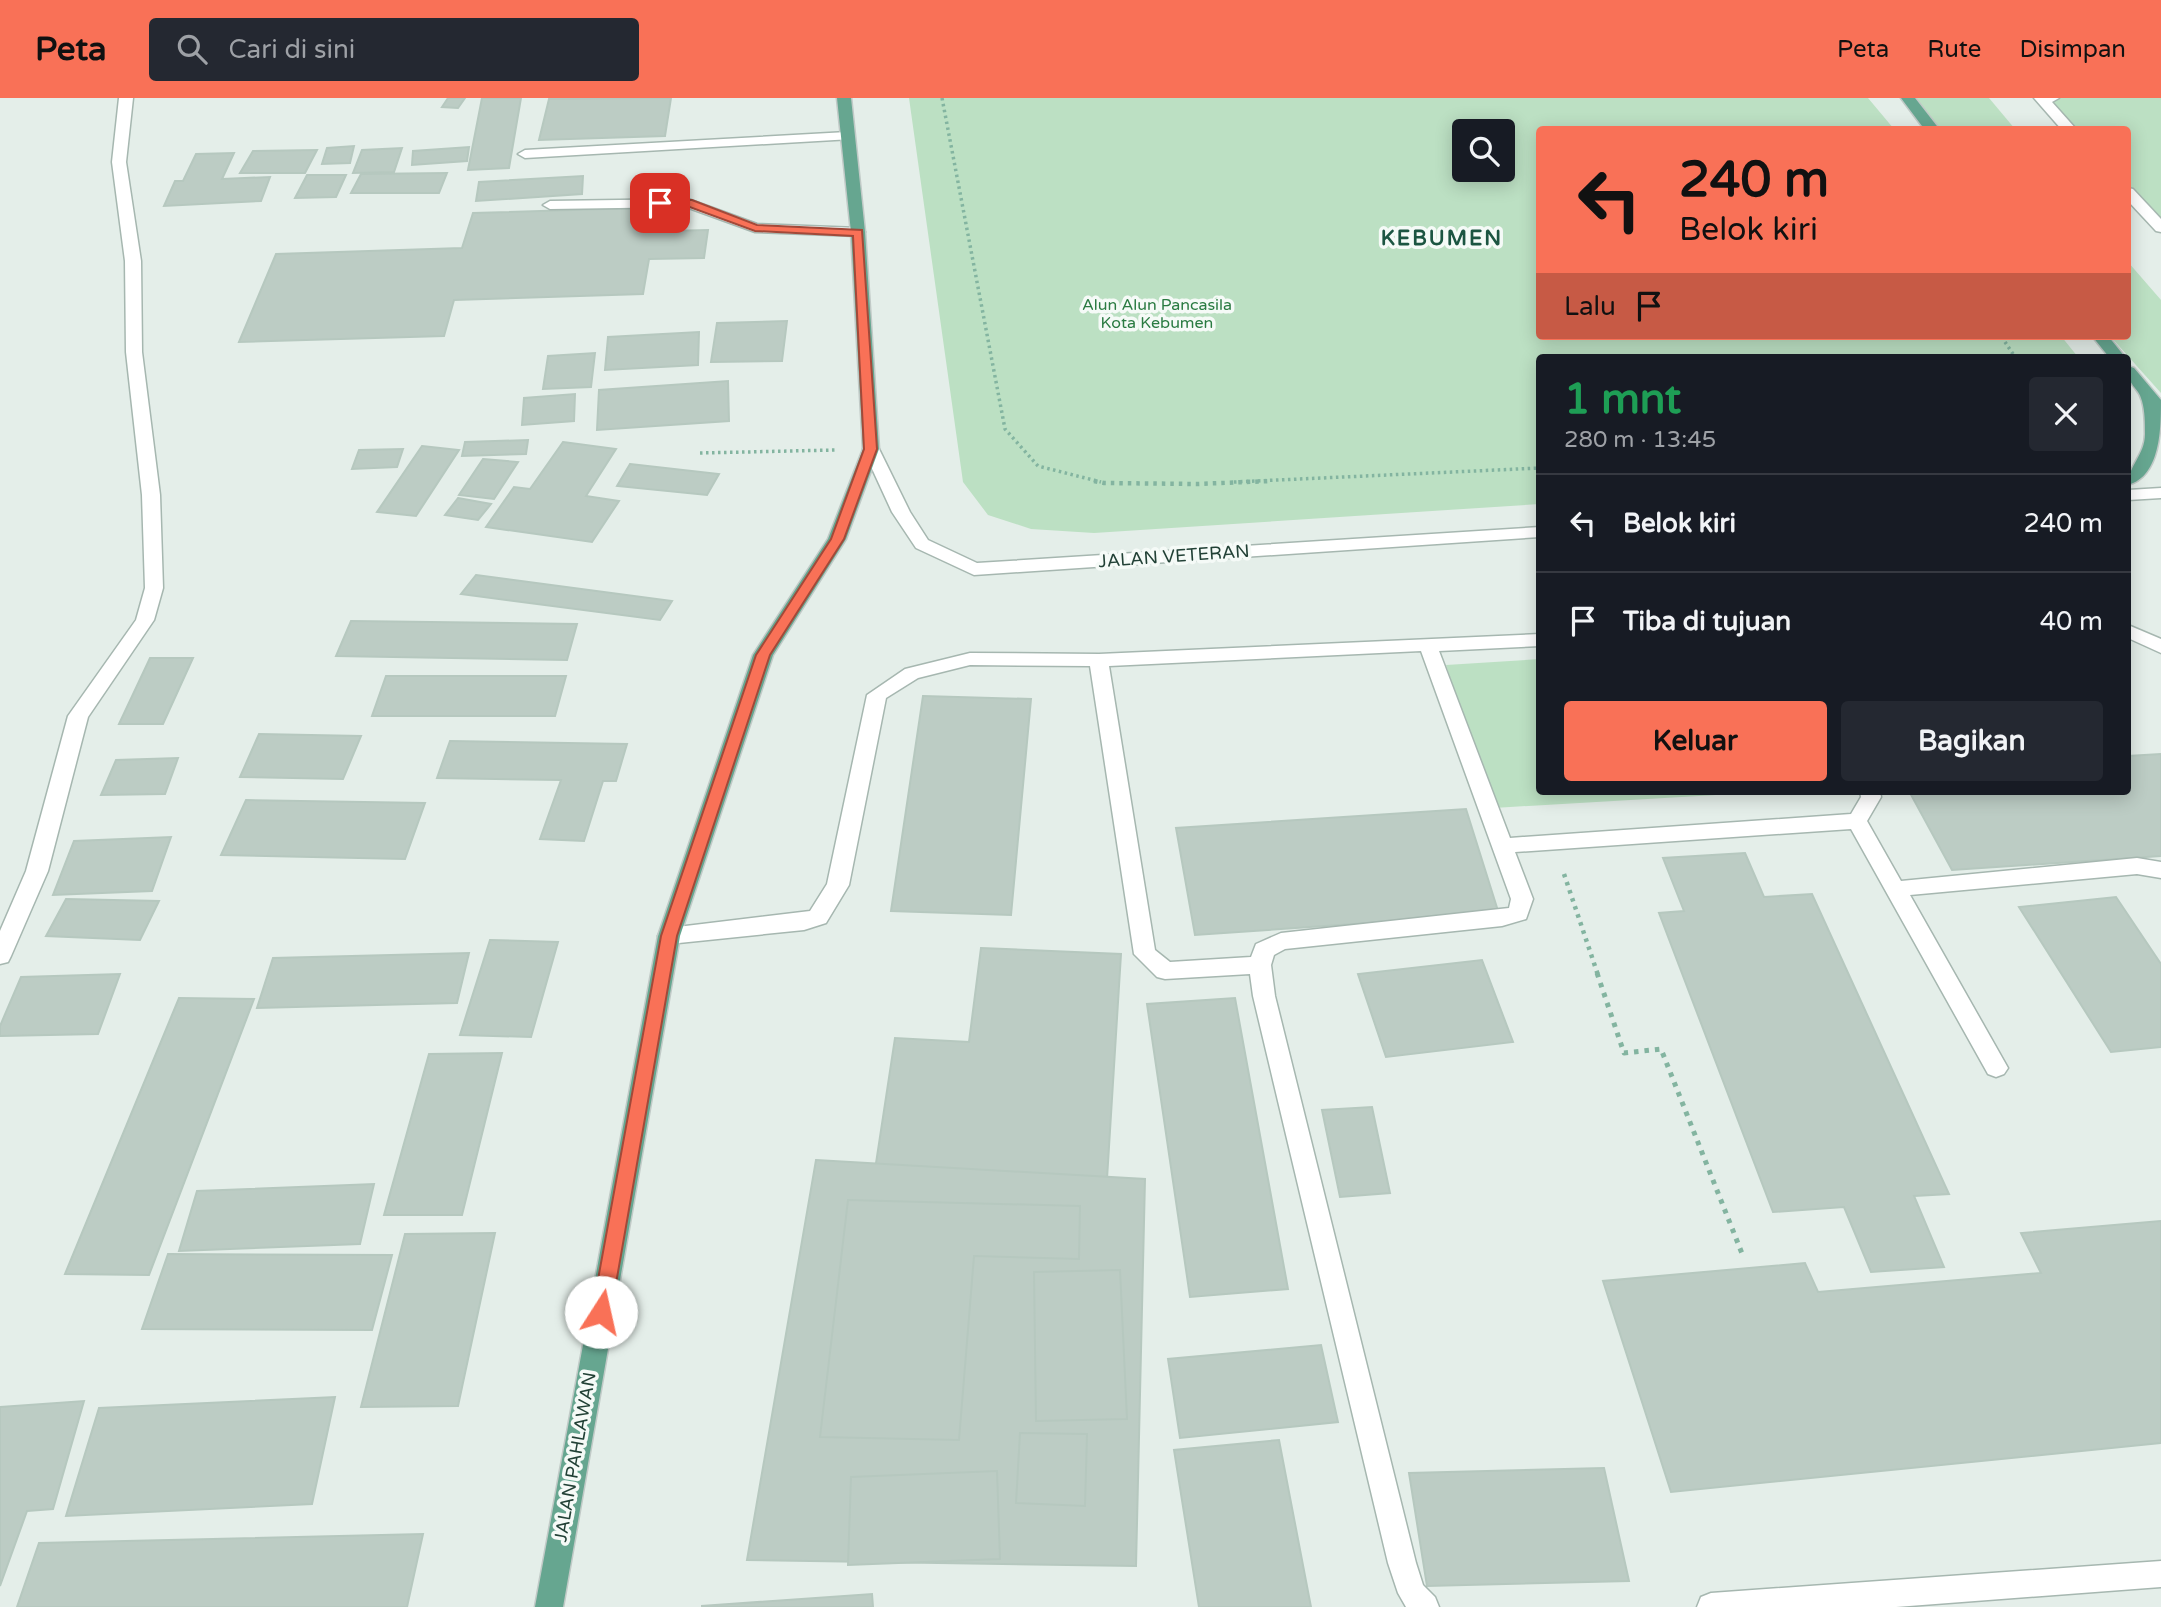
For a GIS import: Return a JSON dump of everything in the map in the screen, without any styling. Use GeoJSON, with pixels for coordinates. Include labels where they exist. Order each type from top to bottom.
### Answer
{"type":"FeatureCollection","features":[{"type":"Feature","properties":{"kind":"main road","name":"JALAN PAHLAWAN"},"geometry":{"type":"LineString","coordinates":[[549,1607],[669,936],[763,655],[837,539],[871,449],[858,232],[844,98]]}},
{"type":"Feature","properties":{"kind":"main road"},"geometry":{"type":"LineString","coordinates":[[1908,98],[1930,126]]}},
{"type":"Feature","properties":{"kind":"main road"},"geometry":{"type":"LineString","coordinates":[[2103,340],[2115,354]]}},
{"type":"Feature","properties":{"kind":"main road"},"geometry":{"type":"LineString","coordinates":[[2131,375],[2155,405],[2154,450],[2145,467],[2131,479]]}},
{"type":"Feature","properties":{"kind":"street"},"geometry":{"type":"LineString","coordinates":[[0,956],[37,871],[78,716],[145,620],[154,588],[151,495],[134,352],[133,261],[119,162],[126,98]]}},
{"type":"Feature","properties":{"kind":"street"},"geometry":{"type":"LineString","coordinates":[[2052,98],[2042,99],[2066,126]]}},
{"type":"Feature","properties":{"kind":"street"},"geometry":{"type":"LineString","coordinates":[[525,153],[847,136]]}},
{"type":"Feature","properties":{"kind":"street"},"geometry":{"type":"LineString","coordinates":[[2131,195],[2161,228]]}},
{"type":"Feature","properties":{"kind":"street"},"geometry":{"type":"LineString","coordinates":[[550,205],[688,203],[755,228],[858,232]]}},
{"type":"Feature","properties":{"kind":"street","name":"JALAN VETERAN"},"geometry":{"type":"LineString","coordinates":[[871,449],[901,512],[922,544],[974,569],[1536,532]]}},
{"type":"Feature","properties":{"kind":"street"},"geometry":{"type":"LineString","coordinates":[[2131,495],[2161,493]]}},
{"type":"Feature","properties":{"kind":"street"},"geometry":{"type":"LineString","coordinates":[[2131,632],[2161,647]]}},
{"type":"Feature","properties":{"kind":"street"},"geometry":{"type":"LineString","coordinates":[[669,936],[804,922],[818,918],[838,885],[877,695],[912,673],[970,659],[1099,660],[1536,640]]}},
{"type":"Feature","properties":{"kind":"street"},"geometry":{"type":"LineString","coordinates":[[1425,1607],[1412,1593],[1402,1563],[1264,996],[1260,965],[1264,950],[1281,941],[1502,918],[1518,912],[1522,899],[1428,646]]}},
{"type":"Feature","properties":{"kind":"street"},"geometry":{"type":"LineString","coordinates":[[1099,660],[1144,954],[1165,971],[1260,965]]}},
{"type":"Feature","properties":{"kind":"street"},"geometry":{"type":"LineString","coordinates":[[1857,821],[1871,795]]}},
{"type":"Feature","properties":{"kind":"street"},"geometry":{"type":"LineString","coordinates":[[1502,846],[1857,821]]}},
{"type":"Feature","properties":{"kind":"street"},"geometry":{"type":"LineString","coordinates":[[1857,821],[1996,1068]]}},
{"type":"Feature","properties":{"kind":"street"},"geometry":{"type":"LineString","coordinates":[[1895,889],[2137,866],[2161,870]]}},
{"type":"Feature","properties":{"kind":"street"},"geometry":{"type":"LineString","coordinates":[[1711,1607],[2161,1574]]}},
{"type":"Feature","properties":{"kind":"path"},"geometry":{"type":"LineString","coordinates":[[942,98],[1005,429],[1038,466],[1104,483],[1197,484],[1536,468]]}},
{"type":"Feature","properties":{"kind":"path"},"geometry":{"type":"LineString","coordinates":[[2005,342],[2013,354]]}},
{"type":"Feature","properties":{"kind":"path"},"geometry":{"type":"LineString","coordinates":[[700,453],[871,449]]}},
{"type":"Feature","properties":{"kind":"path"},"geometry":{"type":"LineString","coordinates":[[1553,843],[1624,1053],[1661,1049],[1743,1256]]}},
{"type":"Feature","properties":{"kind":"green space","name":"Alun Alun Pancasila Kota Kebumen"},"geometry":{"type":"Polygon","coordinates":[[[909,98],[1868,98],[1891,126],[1536,126],[1536,340],[2064,340],[2076,354],[1536,354],[1536,504],[1094,533],[1031,529],[988,515],[963,482],[909,98]]]}},
{"type":"Feature","properties":{"kind":"green space"},"geometry":{"type":"Polygon","coordinates":[[[1908,98],[1989,98],[2012,126],[1931,126],[1908,98]]]}},
{"type":"Feature","properties":{"kind":"green space"},"geometry":{"type":"Polygon","coordinates":[[[2041,98],[2161,98],[2161,228],[2131,195],[2131,126],[2067,126],[2041,98]]]}},
{"type":"Feature","properties":{"kind":"green space"},"geometry":{"type":"Polygon","coordinates":[[[2131,265],[2161,300],[2161,393],[2131,359],[2131,354],[2126,354],[2114,340],[2131,340],[2131,265]]]}},
{"type":"Feature","properties":{"kind":"green space"},"geometry":{"type":"Polygon","coordinates":[[[1536,659],[1536,795],[1715,795],[1494,808],[1446,665],[1536,659]]]}},
{"type":"Feature","properties":{"kind":"building"},"geometry":{"type":"Polygon","coordinates":[[[448,98],[465,98],[458,108],[442,107],[448,98]]]}},
{"type":"Feature","properties":{"kind":"building"},"geometry":{"type":"Polygon","coordinates":[[[482,98],[521,98],[509,168],[468,170],[482,98]]]}},
{"type":"Feature","properties":{"kind":"building"},"geometry":{"type":"Polygon","coordinates":[[[671,98],[665,136],[539,140],[549,99],[671,98]]]}},
{"type":"Feature","properties":{"kind":"building"},"geometry":{"type":"Polygon","coordinates":[[[354,146],[350,163],[322,164],[327,148],[354,146]]]}},
{"type":"Feature","properties":{"kind":"building"},"geometry":{"type":"Polygon","coordinates":[[[469,147],[467,161],[412,165],[413,151],[469,147]]]}},
{"type":"Feature","properties":{"kind":"building"},"geometry":{"type":"Polygon","coordinates":[[[402,148],[394,172],[353,173],[362,150],[402,148]]]}},
{"type":"Feature","properties":{"kind":"building"},"geometry":{"type":"Polygon","coordinates":[[[317,150],[305,173],[240,173],[253,151],[317,150]]]}},
{"type":"Feature","properties":{"kind":"building"},"geometry":{"type":"Polygon","coordinates":[[[234,153],[222,179],[270,177],[261,201],[164,206],[175,181],[183,181],[196,154],[234,153]]]}},
{"type":"Feature","properties":{"kind":"building"},"geometry":{"type":"Polygon","coordinates":[[[447,173],[439,193],[351,193],[361,174],[447,173]]]}},
{"type":"Feature","properties":{"kind":"building"},"geometry":{"type":"Polygon","coordinates":[[[307,175],[346,175],[336,197],[295,198],[307,175]]]}},
{"type":"Feature","properties":{"kind":"building"},"geometry":{"type":"Polygon","coordinates":[[[583,176],[582,194],[476,201],[479,182],[583,176]]]}},
{"type":"Feature","properties":{"kind":"building"},"geometry":{"type":"Polygon","coordinates":[[[671,207],[668,231],[708,230],[704,258],[649,259],[643,294],[454,300],[444,336],[239,342],[276,254],[462,248],[473,213],[671,207]]]}},
{"type":"Feature","properties":{"kind":"building"},"geometry":{"type":"Polygon","coordinates":[[[787,321],[782,361],[711,362],[717,323],[787,321]]]}},
{"type":"Feature","properties":{"kind":"building"},"geometry":{"type":"Polygon","coordinates":[[[699,332],[698,365],[605,370],[608,337],[699,332]]]}},
{"type":"Feature","properties":{"kind":"building"},"geometry":{"type":"Polygon","coordinates":[[[595,353],[591,387],[543,389],[548,356],[595,353]]]}},
{"type":"Feature","properties":{"kind":"building"},"geometry":{"type":"Polygon","coordinates":[[[728,381],[729,421],[597,430],[599,390],[728,381]]]}},
{"type":"Feature","properties":{"kind":"building"},"geometry":{"type":"Polygon","coordinates":[[[575,394],[574,421],[522,425],[524,398],[575,394]]]}},
{"type":"Feature","properties":{"kind":"building"},"geometry":{"type":"Polygon","coordinates":[[[528,440],[526,454],[462,456],[465,442],[528,440]]]}},
{"type":"Feature","properties":{"kind":"building"},"geometry":{"type":"Polygon","coordinates":[[[563,442],[616,449],[586,496],[619,501],[592,542],[486,527],[514,487],[530,489],[563,442]]]}},
{"type":"Feature","properties":{"kind":"building"},"geometry":{"type":"Polygon","coordinates":[[[422,446],[459,450],[416,516],[377,512],[422,446]]]}},
{"type":"Feature","properties":{"kind":"building"},"geometry":{"type":"Polygon","coordinates":[[[403,449],[397,467],[352,469],[359,450],[403,449]]]}},
{"type":"Feature","properties":{"kind":"building"},"geometry":{"type":"Polygon","coordinates":[[[483,459],[518,462],[494,499],[459,495],[483,459]]]}},
{"type":"Feature","properties":{"kind":"building"},"geometry":{"type":"Polygon","coordinates":[[[630,464],[719,474],[707,495],[617,486],[630,464]]]}},
{"type":"Feature","properties":{"kind":"building"},"geometry":{"type":"Polygon","coordinates":[[[458,498],[491,504],[478,520],[445,515],[458,498]]]}},
{"type":"Feature","properties":{"kind":"building"},"geometry":{"type":"Polygon","coordinates":[[[476,575],[672,601],[660,620],[461,594],[476,575]]]}},
{"type":"Feature","properties":{"kind":"building"},"geometry":{"type":"Polygon","coordinates":[[[351,621],[577,624],[567,660],[336,656],[351,621]]]}},
{"type":"Feature","properties":{"kind":"building"},"geometry":{"type":"Polygon","coordinates":[[[150,658],[193,658],[163,724],[119,724],[150,658]]]}},
{"type":"Feature","properties":{"kind":"building"},"geometry":{"type":"Polygon","coordinates":[[[386,676],[566,676],[555,716],[372,716],[386,676]]]}},
{"type":"Feature","properties":{"kind":"building"},"geometry":{"type":"Polygon","coordinates":[[[923,696],[1031,699],[1011,915],[891,911],[923,696]]]}},
{"type":"Feature","properties":{"kind":"building"},"geometry":{"type":"Polygon","coordinates":[[[259,734],[361,736],[343,779],[240,777],[259,734]]]}},
{"type":"Feature","properties":{"kind":"building"},"geometry":{"type":"Polygon","coordinates":[[[450,741],[627,744],[616,781],[603,781],[584,841],[540,839],[561,780],[437,778],[450,741]]]}},
{"type":"Feature","properties":{"kind":"building"},"geometry":{"type":"Polygon","coordinates":[[[2161,754],[2161,856],[1952,870],[1911,795],[2131,795],[2131,756],[2161,754]]]}},
{"type":"Feature","properties":{"kind":"building"},"geometry":{"type":"Polygon","coordinates":[[[178,758],[165,794],[101,795],[116,760],[178,758]]]}},
{"type":"Feature","properties":{"kind":"building"},"geometry":{"type":"Polygon","coordinates":[[[246,800],[425,803],[405,859],[221,855],[246,800]]]}},
{"type":"Feature","properties":{"kind":"building"},"geometry":{"type":"Polygon","coordinates":[[[1466,809],[1499,914],[1195,935],[1176,828],[1466,809]]]}},
{"type":"Feature","properties":{"kind":"building"},"geometry":{"type":"Polygon","coordinates":[[[171,837],[152,891],[53,895],[74,841],[171,837]]]}},
{"type":"Feature","properties":{"kind":"building"},"geometry":{"type":"Polygon","coordinates":[[[1745,853],[1764,897],[1812,894],[1949,1194],[1914,1196],[1944,1267],[1871,1272],[1844,1207],[1773,1212],[1659,913],[1684,911],[1663,858],[1745,853]]]}},
{"type":"Feature","properties":{"kind":"building"},"geometry":{"type":"Polygon","coordinates":[[[2116,897],[2161,964],[2161,1047],[2111,1052],[2019,907],[2116,897]]]}},
{"type":"Feature","properties":{"kind":"building"},"geometry":{"type":"Polygon","coordinates":[[[66,899],[159,901],[140,940],[46,936],[66,899]]]}},
{"type":"Feature","properties":{"kind":"building"},"geometry":{"type":"Polygon","coordinates":[[[490,940],[558,942],[531,1037],[460,1035],[490,940]]]}},
{"type":"Feature","properties":{"kind":"building"},"geometry":{"type":"Polygon","coordinates":[[[981,948],[1121,954],[1106,1195],[873,1183],[895,1038],[969,1042],[981,948]]]}},
{"type":"Feature","properties":{"kind":"building"},"geometry":{"type":"Polygon","coordinates":[[[469,953],[457,1003],[257,1008],[273,958],[469,953]]]}},
{"type":"Feature","properties":{"kind":"building"},"geometry":{"type":"Polygon","coordinates":[[[1482,960],[1513,1042],[1386,1057],[1358,974],[1482,960]]]}},
{"type":"Feature","properties":{"kind":"building"},"geometry":{"type":"Polygon","coordinates":[[[120,974],[98,1034],[0,1036],[0,1026],[21,977],[120,974]]]}},
{"type":"Feature","properties":{"kind":"building"},"geometry":{"type":"Polygon","coordinates":[[[179,998],[254,999],[149,1275],[65,1274],[179,998]]]}},
{"type":"Feature","properties":{"kind":"building"},"geometry":{"type":"Polygon","coordinates":[[[1235,998],[1288,1289],[1190,1297],[1147,1004],[1235,998]]]}},
{"type":"Feature","properties":{"kind":"building"},"geometry":{"type":"Polygon","coordinates":[[[502,1053],[462,1215],[384,1215],[429,1054],[502,1053]]]}},
{"type":"Feature","properties":{"kind":"building"},"geometry":{"type":"Polygon","coordinates":[[[1372,1107],[1390,1193],[1340,1197],[1322,1110],[1372,1107]]]}},
{"type":"Feature","properties":{"kind":"building"},"geometry":{"type":"Polygon","coordinates":[[[816,1160],[1145,1179],[1136,1566],[747,1560],[816,1160]]]}},
{"type":"Feature","properties":{"kind":"building"},"geometry":{"type":"Polygon","coordinates":[[[374,1184],[360,1244],[179,1251],[197,1191],[374,1184]]]}},
{"type":"Feature","properties":{"kind":"building"},"geometry":{"type":"Polygon","coordinates":[[[848,1200],[1080,1206],[1079,1259],[974,1256],[959,1440],[820,1437],[848,1200]]]}},
{"type":"Feature","properties":{"kind":"building"},"geometry":{"type":"Polygon","coordinates":[[[2161,1221],[2161,1443],[1671,1492],[1603,1281],[1805,1263],[1818,1292],[2041,1273],[2021,1233],[2161,1221]]]}},
{"type":"Feature","properties":{"kind":"building"},"geometry":{"type":"Polygon","coordinates":[[[495,1233],[458,1406],[361,1407],[405,1234],[495,1233]]]}},
{"type":"Feature","properties":{"kind":"building"},"geometry":{"type":"Polygon","coordinates":[[[168,1254],[392,1255],[372,1330],[142,1329],[168,1254]]]}},
{"type":"Feature","properties":{"kind":"building"},"geometry":{"type":"Polygon","coordinates":[[[1120,1270],[1127,1419],[1036,1421],[1034,1272],[1120,1270]]]}},
{"type":"Feature","properties":{"kind":"building"},"geometry":{"type":"Polygon","coordinates":[[[1321,1345],[1338,1422],[1180,1438],[1168,1359],[1321,1345]]]}},
{"type":"Feature","properties":{"kind":"building"},"geometry":{"type":"Polygon","coordinates":[[[335,1397],[312,1504],[66,1516],[99,1408],[335,1397]]]}},
{"type":"Feature","properties":{"kind":"building"},"geometry":{"type":"Polygon","coordinates":[[[84,1401],[53,1509],[27,1511],[0,1586],[0,1407],[84,1401]]]}},
{"type":"Feature","properties":{"kind":"building"},"geometry":{"type":"Polygon","coordinates":[[[1020,1433],[1087,1434],[1085,1506],[1016,1503],[1020,1433]]]}},
{"type":"Feature","properties":{"kind":"building"},"geometry":{"type":"Polygon","coordinates":[[[1279,1440],[1311,1607],[1199,1607],[1174,1450],[1279,1440]]]}},
{"type":"Feature","properties":{"kind":"building"},"geometry":{"type":"Polygon","coordinates":[[[1604,1468],[1629,1581],[1427,1586],[1409,1473],[1604,1468]]]}},
{"type":"Feature","properties":{"kind":"building"},"geometry":{"type":"Polygon","coordinates":[[[997,1471],[1000,1559],[848,1565],[851,1477],[997,1471]]]}},
{"type":"Feature","properties":{"kind":"building"},"geometry":{"type":"Polygon","coordinates":[[[423,1534],[407,1607],[17,1607],[39,1543],[423,1534]]]}},
{"type":"Feature","properties":{"kind":"building"},"geometry":{"type":"Polygon","coordinates":[[[872,1594],[873,1607],[702,1607],[702,1606],[872,1594]]]}},
{"type":"Feature","properties":{"kind":"district","name":"KEBUMEN"},"geometry":{"type":"Point","coordinates":[1442,238]}},
{"type":"Feature","properties":{"kind":"route"},"geometry":{"type":"LineString","coordinates":[[601,1312],[669,936],[763,655],[837,539],[871,449],[858,232],[755,228],[688,203],[660,203]]}}]}
